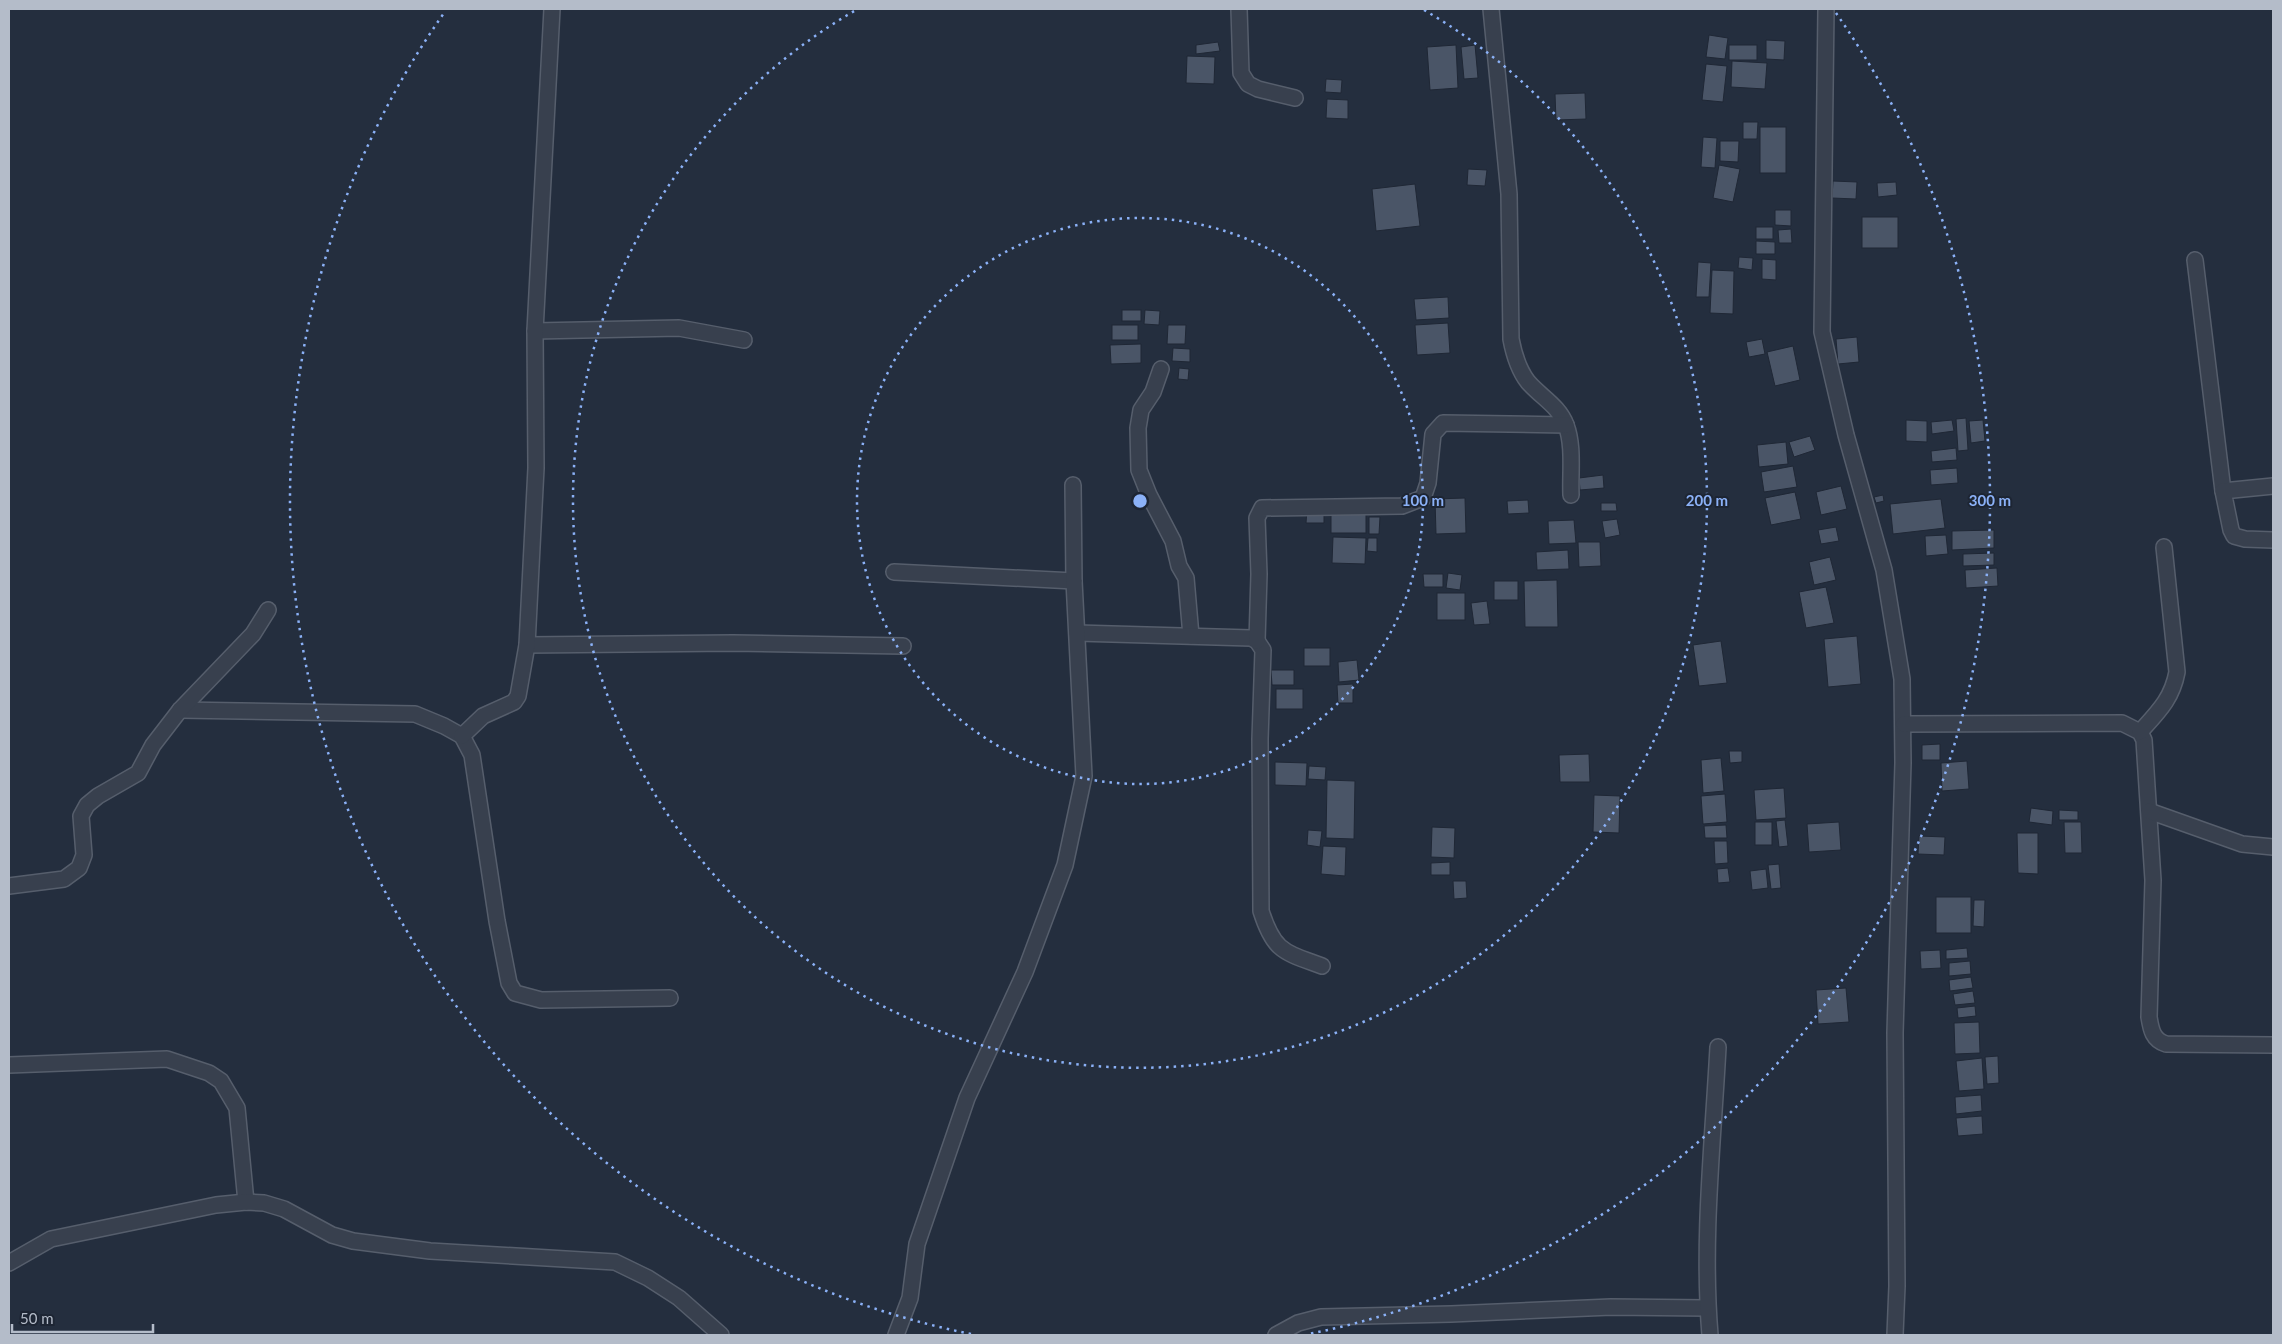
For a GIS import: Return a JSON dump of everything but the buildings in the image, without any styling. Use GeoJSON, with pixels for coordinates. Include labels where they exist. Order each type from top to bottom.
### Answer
{"type":"FeatureCollection","features":[{"type":"Feature","properties":{"kind":"street"},"geometry":{"type":"LineString","coordinates":[[462,736],[483,716],[514,702],[518,696],[527,645],[536,468],[535,331],[552,9]]}},
{"type":"Feature","properties":{"kind":"street"},"geometry":{"type":"LineString","coordinates":[[1239,9],[1241,73],[1248,84],[1258,89],[1295,98]]}},
{"type":"Feature","properties":{"kind":"street"},"geometry":{"type":"LineString","coordinates":[[1491,9],[1509,194],[1511,340],[1516,361],[1528,382],[1559,411],[1566,425],[1569,436],[1571,495]]}},
{"type":"Feature","properties":{"kind":"street"},"geometry":{"type":"LineString","coordinates":[[1826,9],[1822,332],[1846,435],[1884,570],[1902,679],[1904,724],[1895,1033],[1897,1286],[1895,1335]]}},
{"type":"Feature","properties":{"kind":"street"},"geometry":{"type":"LineString","coordinates":[[2195,260],[2223,491],[2230,530],[2234,536],[2245,539],[2273,540]]}},
{"type":"Feature","properties":{"kind":"street"},"geometry":{"type":"LineString","coordinates":[[535,331],[680,328],[744,340]]}},
{"type":"Feature","properties":{"kind":"street"},"geometry":{"type":"LineString","coordinates":[[1161,369],[1153,392],[1141,410],[1138,428],[1138,470],[1173,542],[1179,566],[1186,578],[1191,636]]}},
{"type":"Feature","properties":{"kind":"street"},"geometry":{"type":"LineString","coordinates":[[1257,641],[1259,574],[1257,518],[1262,508],[1402,506],[1414,503],[1423,498],[1428,483],[1433,434],[1442,423],[1566,425]]}},
{"type":"Feature","properties":{"kind":"street"},"geometry":{"type":"LineString","coordinates":[[896,1335],[910,1298],[917,1244],[967,1098],[1025,972],[1065,865],[1084,776],[1074,581],[1073,485]]}},
{"type":"Feature","properties":{"kind":"street"},"geometry":{"type":"LineString","coordinates":[[2223,491],[2273,486]]}},
{"type":"Feature","properties":{"kind":"street"},"geometry":{"type":"LineString","coordinates":[[2140,732],[2162,707],[2174,688],[2177,672],[2164,546]]}},
{"type":"Feature","properties":{"kind":"street"},"geometry":{"type":"LineString","coordinates":[[894,572],[1074,581]]}},
{"type":"Feature","properties":{"kind":"street"},"geometry":{"type":"LineString","coordinates":[[9,886],[64,879],[79,868],[84,855],[81,816],[88,805],[98,796],[138,773],[153,745],[180,710],[253,634],[268,610]]}},
{"type":"Feature","properties":{"kind":"street"},"geometry":{"type":"LineString","coordinates":[[1076,633],[1251,638],[1257,641],[1263,650],[1260,738],[1261,912],[1266,929],[1283,951],[1322,966]]}},
{"type":"Feature","properties":{"kind":"street"},"geometry":{"type":"LineString","coordinates":[[527,645],[733,643],[903,646]]}},
{"type":"Feature","properties":{"kind":"street"},"geometry":{"type":"LineString","coordinates":[[180,710],[415,714],[462,736],[472,755],[497,920],[509,983],[515,993],[541,1000],[670,998]]}},
{"type":"Feature","properties":{"kind":"street"},"geometry":{"type":"LineString","coordinates":[[1904,724],[2122,723],[2140,732],[2144,740],[2153,880],[2149,1017],[2152,1034],[2159,1042],[2166,1044],[2273,1045]]}},
{"type":"Feature","properties":{"kind":"street"},"geometry":{"type":"LineString","coordinates":[[2149,811],[2242,844],[2273,848]]}},
{"type":"Feature","properties":{"kind":"street"},"geometry":{"type":"LineString","coordinates":[[1710,1335],[1707,1308],[1708,1224],[1718,1047]]}},
{"type":"Feature","properties":{"kind":"street"},"geometry":{"type":"LineString","coordinates":[[9,1065],[167,1059],[209,1073],[221,1081],[237,1108],[246,1202]]}},
{"type":"Feature","properties":{"kind":"street"},"geometry":{"type":"LineString","coordinates":[[9,1263],[52,1239],[216,1205],[246,1202],[264,1203],[284,1209],[332,1235],[353,1241],[430,1251],[615,1262],[648,1278],[678,1298],[721,1335]]}},
{"type":"Feature","properties":{"kind":"street"},"geometry":{"type":"LineString","coordinates":[[1276,1335],[1298,1323],[1321,1317],[1610,1307],[1707,1308]]}}]}
